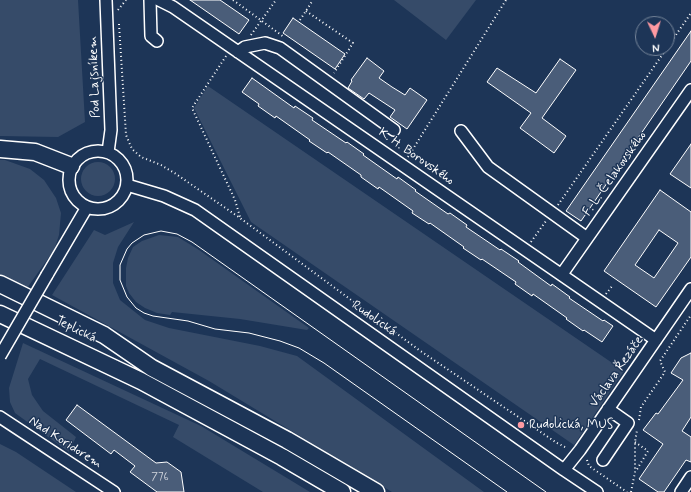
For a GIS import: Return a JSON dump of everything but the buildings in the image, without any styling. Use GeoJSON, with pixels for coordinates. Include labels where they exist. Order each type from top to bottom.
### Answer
{"type":"FeatureCollection","features":[{"type":"Feature","properties":{"kind":"highway"},"geometry":{"type":"LineString","coordinates":[[0,149],[35,152],[71,166]]}},
{"type":"Feature","properties":{"kind":"highway"},"geometry":{"type":"LineString","coordinates":[[0,284],[104,336],[152,368],[287,440],[376,492]]}},
{"type":"Feature","properties":{"kind":"highway","name":"Teplická"},"geometry":{"type":"LineString","coordinates":[[0,294],[152,368]]}},
{"type":"Feature","properties":{"kind":"highway"},"geometry":{"type":"LineString","coordinates":[[0,314],[141,381],[282,457],[342,492]]}},
{"type":"Feature","properties":{"kind":"highway"},"geometry":{"type":"LineString","coordinates":[[0,324],[82,361],[141,381]]}},
{"type":"Feature","properties":{"kind":"street","name":"Pod Lajsníkem"},"geometry":{"type":"LineString","coordinates":[[106,0],[111,130],[108,152]]}},
{"type":"Feature","properties":{"kind":"street"},"geometry":{"type":"LineString","coordinates":[[150,0],[151,36],[157,41]]}},
{"type":"Feature","properties":{"kind":"street","name":"K. H. Borovského"},"geometry":{"type":"LineString","coordinates":[[159,0],[173,7],[656,340]]}},
{"type":"Feature","properties":{"kind":"street"},"geometry":{"type":"LineString","coordinates":[[235,50],[265,43],[280,48],[394,130]]}},
{"type":"Feature","properties":{"kind":"street","name":"F. L. Čelakovského"},"geometry":{"type":"LineString","coordinates":[[562,274],[689,94]]}},
{"type":"Feature","properties":{"kind":"street"},"geometry":{"type":"LineString","coordinates":[[461,131],[488,167],[587,238]]}},
{"type":"Feature","properties":{"kind":"street"},"geometry":{"type":"LineString","coordinates":[[99,150],[108,152],[121,162],[125,169],[127,185],[121,197],[112,206],[104,209],[87,207],[78,202],[69,185],[68,176],[71,166],[76,159],[83,154],[99,150]]}},
{"type":"Feature","properties":{"kind":"street","name":"Rudolická"},"geometry":{"type":"LineString","coordinates":[[127,185],[164,196],[195,210],[597,492]]}},
{"type":"Feature","properties":{"kind":"street"},"geometry":{"type":"LineString","coordinates":[[0,356],[87,207]]}},
{"type":"Feature","properties":{"kind":"street","name":"Václava Řezáče"},"geometry":{"type":"LineString","coordinates":[[564,470],[691,289]]}},
{"type":"Feature","properties":{"kind":"street"},"geometry":{"type":"LineString","coordinates":[[604,460],[628,422],[608,409]]}},
{"type":"Feature","properties":{"kind":"street","name":"Nad Koridorem"},"geometry":{"type":"LineString","coordinates":[[0,417],[114,492]]}},
{"type":"Feature","properties":{"kind":"street"},"geometry":{"type":"LineString","coordinates":[[681,492],[691,477]]}},
{"type":"Feature","properties":{"kind":"path"},"geometry":{"type":"LineString","coordinates":[[119,16],[118,8],[126,0]]}},
{"type":"Feature","properties":{"kind":"path"},"geometry":{"type":"LineString","coordinates":[[233,0],[261,21]]}},
{"type":"Feature","properties":{"kind":"path"},"geometry":{"type":"LineString","coordinates":[[240,218],[235,200],[192,108],[235,50],[261,21],[276,0]]}},
{"type":"Feature","properties":{"kind":"path"},"geometry":{"type":"LineString","coordinates":[[300,20],[313,0]]}},
{"type":"Feature","properties":{"kind":"path"},"geometry":{"type":"LineString","coordinates":[[403,165],[506,0]]}},
{"type":"Feature","properties":{"kind":"path"},"geometry":{"type":"LineString","coordinates":[[306,11],[353,43],[328,83]]}},
{"type":"Feature","properties":{"kind":"path"},"geometry":{"type":"LineString","coordinates":[[675,36],[691,13]]}},
{"type":"Feature","properties":{"kind":"path"},"geometry":{"type":"LineString","coordinates":[[119,24],[126,135],[132,149],[141,157],[161,165],[176,174],[240,218],[419,350],[557,443]]}},
{"type":"Feature","properties":{"kind":"path"},"geometry":{"type":"LineString","coordinates":[[525,249],[552,213],[661,56]]}},
{"type":"Feature","properties":{"kind":"path"},"geometry":{"type":"LineString","coordinates":[[639,421],[641,407],[665,372],[660,361],[691,315]]}},
{"type":"Feature","properties":{"kind":"path"},"geometry":{"type":"LineString","coordinates":[[631,492],[635,472],[638,428]]}},
{"type":"Feature","properties":{"kind":"path"},"geometry":{"type":"LineString","coordinates":[[635,472],[648,451],[636,442]]}},
{"type":"Feature","properties":{"kind":"shaded area"},"geometry":{"type":"Polygon","coordinates":[[[0,0],[78,0],[85,122],[58,137],[0,136],[0,0]]]}},
{"type":"Feature","properties":{"kind":"shaded area"},"geometry":{"type":"Polygon","coordinates":[[[394,0],[476,0],[446,40],[394,0]]]}},
{"type":"Feature","properties":{"kind":"shaded area"},"geometry":{"type":"Polygon","coordinates":[[[208,86],[624,371],[574,445],[251,222],[194,108],[208,86]]]}},
{"type":"Feature","properties":{"kind":"shaded area"},"geometry":{"type":"Polygon","coordinates":[[[0,160],[5,160],[30,169],[44,180],[56,198],[61,213],[59,235],[54,250],[25,291],[0,279],[0,160]]]}},
{"type":"Feature","properties":{"kind":"shaded area"},"geometry":{"type":"Polygon","coordinates":[[[95,162],[101,162],[105,163],[112,169],[115,179],[114,186],[108,193],[101,196],[95,196],[91,195],[84,189],[81,182],[81,176],[82,172],[88,165],[95,162]]]}},
{"type":"Feature","properties":{"kind":"shaded area"},"geometry":{"type":"Polygon","coordinates":[[[134,222],[118,247],[113,263],[113,283],[120,300],[145,320],[169,328],[260,346],[297,356],[484,492],[392,492],[209,381],[52,295],[94,230],[105,235],[134,222]]]}},
{"type":"Feature","properties":{"kind":"shaded area"},"geometry":{"type":"Polygon","coordinates":[[[159,235],[178,237],[199,250],[309,328],[307,330],[240,319],[172,312],[170,315],[157,313],[145,308],[136,302],[129,293],[126,286],[126,268],[128,258],[133,247],[142,241],[159,235]]]}},
{"type":"Feature","properties":{"kind":"shaded area"},"geometry":{"type":"Polygon","coordinates":[[[23,343],[201,426],[310,492],[263,492],[173,437],[179,425],[40,359],[28,379],[32,395],[43,411],[76,437],[69,452],[15,413],[10,402],[9,388],[23,343]]]}},
{"type":"Feature","properties":{"kind":"shaded area"},"geometry":{"type":"Polygon","coordinates":[[[0,444],[16,452],[76,492],[0,492],[0,444]]]}},
{"type":"Feature","properties":{"kind":"tram line"},"geometry":{"type":"LineString","coordinates":[[507,492],[324,363],[299,348],[280,341],[249,333],[215,329],[188,321],[153,316],[136,308],[127,297],[120,280],[120,265],[127,249],[132,243],[144,235],[161,231],[177,234],[192,242],[546,492]]}},
{"type":"Feature","properties":{"kind":"place","name":"Rudolická, MUS"},"geometry":{"type":"Point","coordinates":[521,425]}}]}
